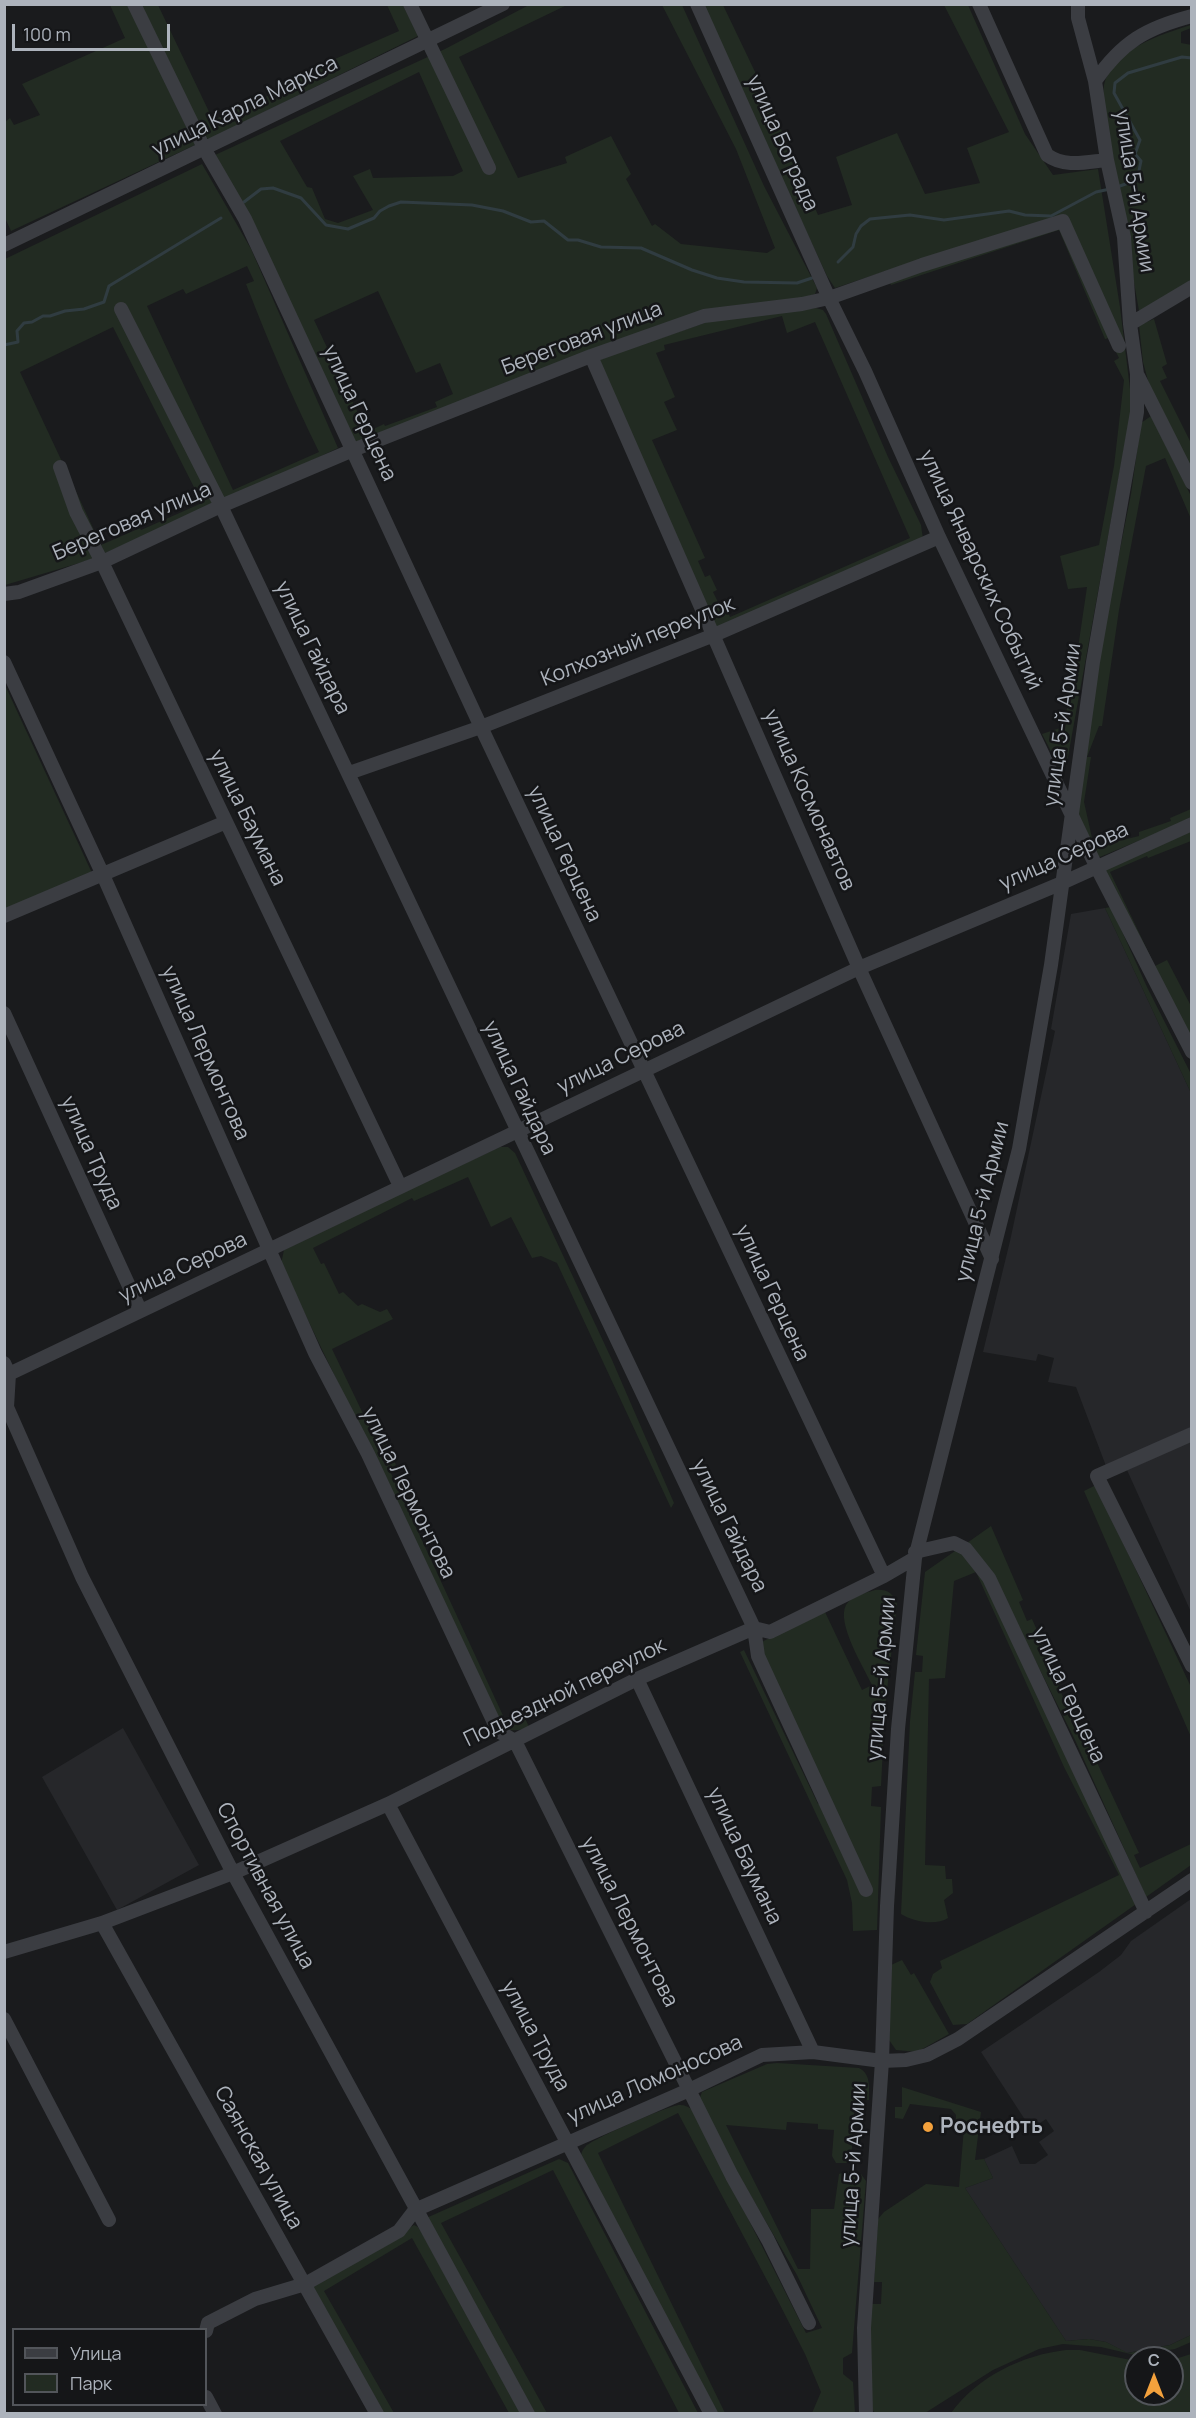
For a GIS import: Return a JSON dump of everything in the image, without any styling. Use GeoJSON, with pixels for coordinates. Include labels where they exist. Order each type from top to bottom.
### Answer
{"type":"FeatureCollection","features":[{"type":"Feature","properties":{"kind":"street","name":"улица Герцена"},"geometry":{"type":"LineString","coordinates":[[134,4],[205,150],[244,219],[481,727],[884,1576]]}},
{"type":"Feature","properties":{"kind":"street"},"geometry":{"type":"LineString","coordinates":[[410,4],[489,168]]}},
{"type":"Feature","properties":{"kind":"street","name":"улица Карла Маркса"},"geometry":{"type":"LineString","coordinates":[[6,241],[205,150],[503,4]]}},
{"type":"Feature","properties":{"kind":"street","name":"улица Бограда"},"geometry":{"type":"LineString","coordinates":[[698,4],[829,298]]}},
{"type":"Feature","properties":{"kind":"street"},"geometry":{"type":"LineString","coordinates":[[979,4],[1047,155],[1056,162],[1065,164],[1107,160]]}},
{"type":"Feature","properties":{"kind":"street","name":"улица 5-й Армии"},"geometry":{"type":"LineString","coordinates":[[866,2414],[864,2328],[882,2061],[887,1906],[898,1729],[915,1555],[1019,1149],[1037,1054],[1093,662],[1137,412],[1137,374],[1130,324],[1124,237],[1107,160],[1095,81],[1078,18],[1077,4]]}},
{"type":"Feature","properties":{"kind":"street"},"geometry":{"type":"LineString","coordinates":[[1095,81],[1110,59],[1132,40],[1160,24],[1191,16]]}},
{"type":"Feature","properties":{"kind":"street","name":"Береговая улица"},"geometry":{"type":"LineString","coordinates":[[4,594],[19,592],[102,562],[221,506],[353,450],[591,356],[710,314],[802,304],[829,298],[922,265],[1063,221],[1119,346]]}},
{"type":"Feature","properties":{"kind":"street"},"geometry":{"type":"LineString","coordinates":[[1130,324],[1191,286]]}},
{"type":"Feature","properties":{"kind":"street","name":"улица Январских Событий"},"geometry":{"type":"LineString","coordinates":[[829,298],[865,371],[939,537],[1096,866],[1191,1052]]}},
{"type":"Feature","properties":{"kind":"street","name":"улица Гайдара"},"geometry":{"type":"LineString","coordinates":[[121,309],[221,506],[754,1628],[758,1656],[866,1890]]}},
{"type":"Feature","properties":{"kind":"street","name":"улица Космонавтов"},"geometry":{"type":"LineString","coordinates":[[591,356],[859,968],[992,1259]]}},
{"type":"Feature","properties":{"kind":"street"},"geometry":{"type":"LineString","coordinates":[[1137,374],[1191,483]]}},
{"type":"Feature","properties":{"kind":"street","name":"улица Баумана"},"geometry":{"type":"LineString","coordinates":[[60,466],[76,512],[400,1186]]}},
{"type":"Feature","properties":{"kind":"street","name":"Колхозный переулок"},"geometry":{"type":"LineString","coordinates":[[349,773],[481,727],[714,635],[939,537]]}},
{"type":"Feature","properties":{"kind":"street","name":"улица Лермонтова"},"geometry":{"type":"LineString","coordinates":[[4,662],[103,875],[315,1353],[368,1454],[498,1731],[515,1741],[689,2090],[809,2322]]}},
{"type":"Feature","properties":{"kind":"street"},"geometry":{"type":"LineString","coordinates":[[4,916],[226,822]]}},
{"type":"Feature","properties":{"kind":"street","name":"улица Серова"},"geometry":{"type":"LineString","coordinates":[[7,1368],[269,1251],[400,1186],[859,968],[1062,883],[1191,824]]}},
{"type":"Feature","properties":{"kind":"street","name":"улица Труда"},"geometry":{"type":"LineString","coordinates":[[4,1013],[140,1310]]}},
{"type":"Feature","properties":{"kind":"street","name":"Спортивная улица"},"geometry":{"type":"LineString","coordinates":[[7,1368],[7,1407],[82,1577],[233,1873],[528,2414]]}},
{"type":"Feature","properties":{"kind":"street"},"geometry":{"type":"LineString","coordinates":[[1191,1434],[1097,1476],[1191,1666]]}},
{"type":"Feature","properties":{"kind":"street","name":"улица Герцена"},"geometry":{"type":"LineString","coordinates":[[915,1555],[954,1543],[966,1549],[989,1578],[1146,1912]]}},
{"type":"Feature","properties":{"kind":"street","name":"Подъездной переулок"},"geometry":{"type":"LineString","coordinates":[[4,1952],[102,1923],[233,1873],[388,1804],[637,1679],[754,1628],[770,1632],[884,1576],[915,1555]]}},
{"type":"Feature","properties":{"kind":"street","name":"улица Баумана"},"geometry":{"type":"LineString","coordinates":[[637,1679],[813,2052]]}},
{"type":"Feature","properties":{"kind":"street","name":"улица Труда"},"geometry":{"type":"LineString","coordinates":[[388,1804],[711,2414]]}},
{"type":"Feature","properties":{"kind":"street","name":"улица Ломоносова"},"geometry":{"type":"LineString","coordinates":[[207,2328],[208,2323],[255,2299],[305,2284],[399,2231],[415,2210],[689,2090],[762,2055],[813,2052],[882,2061],[906,2060],[927,2055],[958,2039],[1191,1880]]}},
{"type":"Feature","properties":{"kind":"street","name":"Саянская улица"},"geometry":{"type":"LineString","coordinates":[[102,1923],[377,2414]]}},
{"type":"Feature","properties":{"kind":"street"},"geometry":{"type":"LineString","coordinates":[[4,2019],[109,2220]]}},
{"type":"Feature","properties":{"kind":"street"},"geometry":{"type":"LineString","coordinates":[[207,2399],[215,2414]]}},
{"type":"Feature","properties":{"kind":"shaded area"},"geometry":{"type":"Polygon","coordinates":[[[1105,908],[1191,1093],[1191,1427],[1106,1466],[1076,1387],[1048,1382],[1054,1358],[1038,1354],[1036,1361],[983,1352],[1010,1241],[1055,1031],[1051,1029],[1071,914],[1105,908]]]}},
{"type":"Feature","properties":{"kind":"shaded area"},"geometry":{"type":"Polygon","coordinates":[[[1191,1441],[1191,1612],[1127,1470],[1191,1441]]]}},
{"type":"Feature","properties":{"kind":"shaded area"},"geometry":{"type":"Polygon","coordinates":[[[123,1728],[199,1865],[117,1910],[42,1777],[123,1728]]]}},
{"type":"Feature","properties":{"kind":"shaded area"},"geometry":{"type":"Polygon","coordinates":[[[1191,1899],[1191,2335],[1165,2346],[1124,2346],[1124,2351],[1106,2342],[1089,2339],[1066,2341],[965,2188],[993,2178],[984,2159],[1012,2146],[1020,2164],[1035,2164],[1048,2155],[1039,2142],[1054,2131],[1046,2119],[1031,2129],[981,2052],[1099,1972],[1121,1955],[1131,1941],[1191,1899]]]}},
{"type":"Feature","properties":{"kind":"green space"},"geometry":{"type":"Polygon","coordinates":[[[110,5],[128,5],[195,145],[11,231],[5,218],[5,122],[10,118],[14,125],[40,115],[22,84],[125,38],[110,5]]]}},
{"type":"Feature","properties":{"kind":"green space"},"geometry":{"type":"Polygon","coordinates":[[[141,5],[158,5],[213,120],[299,82],[296,76],[399,31],[387,5],[403,5],[418,36],[210,139],[206,138],[141,5]]]}},
{"type":"Feature","properties":{"kind":"green space"},"geometry":{"type":"Polygon","coordinates":[[[529,5],[567,5],[459,57],[518,178],[567,163],[565,157],[611,136],[631,174],[626,179],[652,226],[655,224],[681,244],[767,253],[775,248],[736,149],[662,5],[682,5],[764,186],[817,288],[815,294],[803,298],[753,304],[356,448],[215,155],[445,49],[529,5]],[[419,72],[280,141],[307,187],[312,188],[325,219],[338,223],[373,210],[353,176],[370,169],[373,178],[453,176],[463,171],[419,72]],[[378,291],[314,320],[367,432],[384,424],[385,426],[437,407],[435,402],[453,394],[440,363],[416,373],[378,291]]]}},
{"type":"Feature","properties":{"kind":"green space"},"geometry":{"type":"Polygon","coordinates":[[[701,5],[723,5],[768,99],[818,215],[852,205],[836,157],[897,133],[925,194],[980,183],[967,148],[1009,132],[944,5],[968,5],[1025,134],[1053,175],[1098,169],[1120,307],[1130,389],[1130,416],[1067,762],[1060,769],[1042,734],[1063,727],[1074,675],[1087,587],[1068,589],[1060,556],[1099,545],[1114,466],[1124,380],[1114,361],[1119,358],[1109,338],[1105,339],[1059,230],[891,285],[886,271],[835,288],[827,276],[701,5]]]}},
{"type":"Feature","properties":{"kind":"green space"},"geometry":{"type":"Polygon","coordinates":[[[1191,25],[1191,28],[1181,32],[1181,43],[1192,45],[1191,283],[1157,305],[1139,311],[1103,104],[1104,85],[1116,62],[1127,53],[1166,33],[1191,25]]]}},
{"type":"Feature","properties":{"kind":"green space"},"geometry":{"type":"Polygon","coordinates":[[[202,164],[251,249],[338,448],[205,511],[86,561],[5,585],[5,259],[202,164]],[[247,266],[186,294],[183,289],[147,306],[233,490],[319,452],[299,411],[246,284],[254,281],[247,266]],[[113,327],[20,372],[101,545],[202,503],[113,327]]]}},
{"type":"Feature","properties":{"kind":"green space"},"geometry":{"type":"Polygon","coordinates":[[[816,308],[823,310],[888,457],[921,525],[923,539],[717,632],[597,360],[722,317],[816,308]],[[782,316],[664,345],[665,350],[656,353],[675,397],[664,402],[677,430],[652,440],[705,558],[698,561],[705,577],[710,575],[717,590],[713,592],[722,610],[726,608],[730,617],[910,538],[815,322],[787,333],[782,316]]]}},
{"type":"Feature","properties":{"kind":"green space"},"geometry":{"type":"Polygon","coordinates":[[[1154,319],[1167,364],[1162,367],[1167,378],[1160,381],[1191,443],[1191,470],[1149,384],[1143,362],[1139,325],[1154,319]]]}},
{"type":"Feature","properties":{"kind":"green space"},"geometry":{"type":"Polygon","coordinates":[[[1151,416],[1191,496],[1191,519],[1165,458],[1146,466],[1119,610],[1102,726],[1099,726],[1087,757],[1091,757],[1084,802],[1094,847],[1139,836],[1139,832],[1171,821],[1170,818],[1191,809],[1191,819],[1095,859],[1086,850],[1077,808],[1105,625],[1131,494],[1141,423],[1151,416]]]}},
{"type":"Feature","properties":{"kind":"green space"},"geometry":{"type":"Polygon","coordinates":[[[4,683],[92,873],[4,912],[4,683]]]}},
{"type":"Feature","properties":{"kind":"green space"},"geometry":{"type":"Polygon","coordinates":[[[1191,831],[1191,841],[1110,872],[1155,966],[1167,960],[1191,1006],[1191,1046],[1104,875],[1105,868],[1191,831]]]}},
{"type":"Feature","properties":{"kind":"green space"},"geometry":{"type":"Polygon","coordinates":[[[1111,907],[1147,987],[1191,1074],[1191,1093],[1105,908],[1111,907]]]}},
{"type":"Feature","properties":{"kind":"green space"},"geometry":{"type":"Polygon","coordinates":[[[500,1147],[508,1147],[515,1153],[612,1360],[674,1503],[671,1508],[557,1263],[541,1256],[532,1258],[511,1217],[491,1227],[468,1177],[414,1201],[412,1198],[313,1248],[321,1264],[324,1263],[339,1294],[343,1292],[358,1306],[362,1304],[380,1312],[387,1309],[393,1319],[332,1349],[379,1447],[387,1444],[396,1465],[389,1469],[506,1722],[523,1714],[529,1727],[517,1730],[504,1729],[281,1264],[284,1250],[500,1147]]]}},
{"type":"Feature","properties":{"kind":"green space"},"geometry":{"type":"Polygon","coordinates":[[[1096,1485],[1191,1687],[1191,1737],[1084,1491],[1096,1485]]]}},
{"type":"Feature","properties":{"kind":"green space"},"geometry":{"type":"Polygon","coordinates":[[[991,1526],[1023,1600],[1019,1602],[1027,1621],[1032,1619],[1061,1684],[1058,1686],[1065,1701],[1068,1700],[1139,1853],[1134,1855],[1140,1868],[1191,1844],[1191,1865],[1146,1897],[1075,1740],[1027,1644],[967,1543],[991,1526]]]}},
{"type":"Feature","properties":{"kind":"green space"},"geometry":{"type":"Polygon","coordinates":[[[955,1551],[961,1552],[983,1571],[1139,1902],[967,2024],[953,2025],[930,1982],[933,1974],[942,1968],[940,1961],[1119,1875],[1064,1767],[976,1572],[954,1581],[945,1678],[929,1679],[925,1865],[945,1866],[946,1879],[952,1879],[953,1893],[944,1900],[948,1918],[937,1922],[925,1922],[901,1914],[910,1721],[915,1672],[922,1672],[923,1656],[916,1655],[925,1572],[955,1551]]]}},
{"type":"Feature","properties":{"kind":"green space"},"geometry":{"type":"Polygon","coordinates":[[[875,1590],[889,1592],[897,1604],[885,1708],[881,1786],[872,1787],[871,1806],[881,1807],[877,1930],[853,1931],[852,1903],[847,1880],[740,1652],[744,1650],[818,1804],[830,1798],[757,1644],[825,1612],[862,1690],[872,1685],[852,1645],[844,1613],[851,1599],[875,1590]]]}},
{"type":"Feature","properties":{"kind":"green space"},"geometry":{"type":"Polygon","coordinates":[[[902,1960],[911,1975],[914,1973],[949,2034],[917,2052],[896,2050],[889,2040],[891,1965],[902,1960]]]}},
{"type":"Feature","properties":{"kind":"green space"},"geometry":{"type":"Polygon","coordinates":[[[767,2064],[859,2068],[866,2074],[868,2081],[869,2100],[855,2099],[851,2163],[836,2163],[832,2156],[834,2130],[818,2129],[818,2124],[787,2122],[786,2130],[726,2125],[798,2269],[810,2269],[811,2209],[834,2209],[839,2174],[844,2172],[861,2174],[866,2181],[852,2353],[843,2358],[843,2374],[853,2382],[855,2413],[812,2413],[821,2392],[805,2354],[678,2113],[598,2153],[725,2413],[708,2413],[580,2159],[586,2146],[602,2136],[674,2106],[684,2105],[693,2110],[806,2333],[822,2328],[797,2275],[731,2162],[699,2100],[702,2092],[767,2064]]]}},
{"type":"Feature","properties":{"kind":"green space"},"geometry":{"type":"Polygon","coordinates":[[[902,2087],[981,2112],[975,2160],[984,2159],[993,2178],[965,2188],[1066,2341],[1089,2339],[1106,2342],[1124,2352],[1101,2347],[1063,2344],[1039,2349],[993,2370],[925,2413],[875,2413],[871,2408],[870,2304],[881,2304],[882,2282],[874,2282],[878,2219],[884,2212],[926,2184],[959,2187],[964,2128],[956,2127],[956,2115],[951,2109],[910,2104],[903,2119],[895,2118],[895,2107],[902,2107],[902,2087]]]}},
{"type":"Feature","properties":{"kind":"green space"},"geometry":{"type":"Polygon","coordinates":[[[559,2159],[568,2163],[698,2413],[679,2413],[553,2170],[441,2223],[547,2413],[532,2413],[424,2219],[559,2159]]]}},
{"type":"Feature","properties":{"kind":"green space"},"geometry":{"type":"Polygon","coordinates":[[[414,2225],[423,2235],[521,2413],[509,2413],[412,2238],[324,2291],[394,2413],[378,2413],[308,2288],[414,2225]]]}},
{"type":"Feature","properties":{"kind":"green space"},"geometry":{"type":"Polygon","coordinates":[[[1191,2335],[1191,2342],[1182,2346],[1165,2346],[1191,2335]]]}},
{"type":"Feature","properties":{"kind":"green space"},"geometry":{"type":"Polygon","coordinates":[[[1080,2350],[1124,2359],[1124,2406],[1184,2406],[1184,2356],[1191,2354],[1191,2413],[951,2413],[962,2400],[987,2379],[1017,2363],[1049,2353],[1080,2350]]]}},
{"type":"Feature","properties":{"kind":"waterway"},"geometry":{"type":"LineString","coordinates":[[1117,187],[1137,180],[1141,161],[1135,154],[1140,140],[1114,93],[1115,83],[1128,73],[1182,57],[1192,58]]}},
{"type":"Feature","properties":{"kind":"waterway"},"geometry":{"type":"LineString","coordinates":[[244,202],[261,189],[273,188],[301,198],[326,225],[348,229],[374,218],[380,211],[401,202],[472,205],[503,211],[531,222],[544,221],[568,240],[578,240],[601,247],[641,248],[717,278],[744,282],[797,283],[812,278]]}},
{"type":"Feature","properties":{"kind":"waterway"},"geometry":{"type":"LineString","coordinates":[[838,262],[853,247],[856,234],[861,226],[870,219],[910,215],[944,220],[1009,211],[1025,215],[1051,216],[1096,192],[1110,189]]}},
{"type":"Feature","properties":{"kind":"waterway"},"geometry":{"type":"LineString","coordinates":[[4,345],[18,342],[17,331],[24,323],[32,322],[43,316],[84,309],[104,302],[109,286],[221,218]]}},
{"type":"Feature","properties":{"kind":"place","name":"Роснефть"},"geometry":{"type":"Point","coordinates":[928,2127]}}]}
